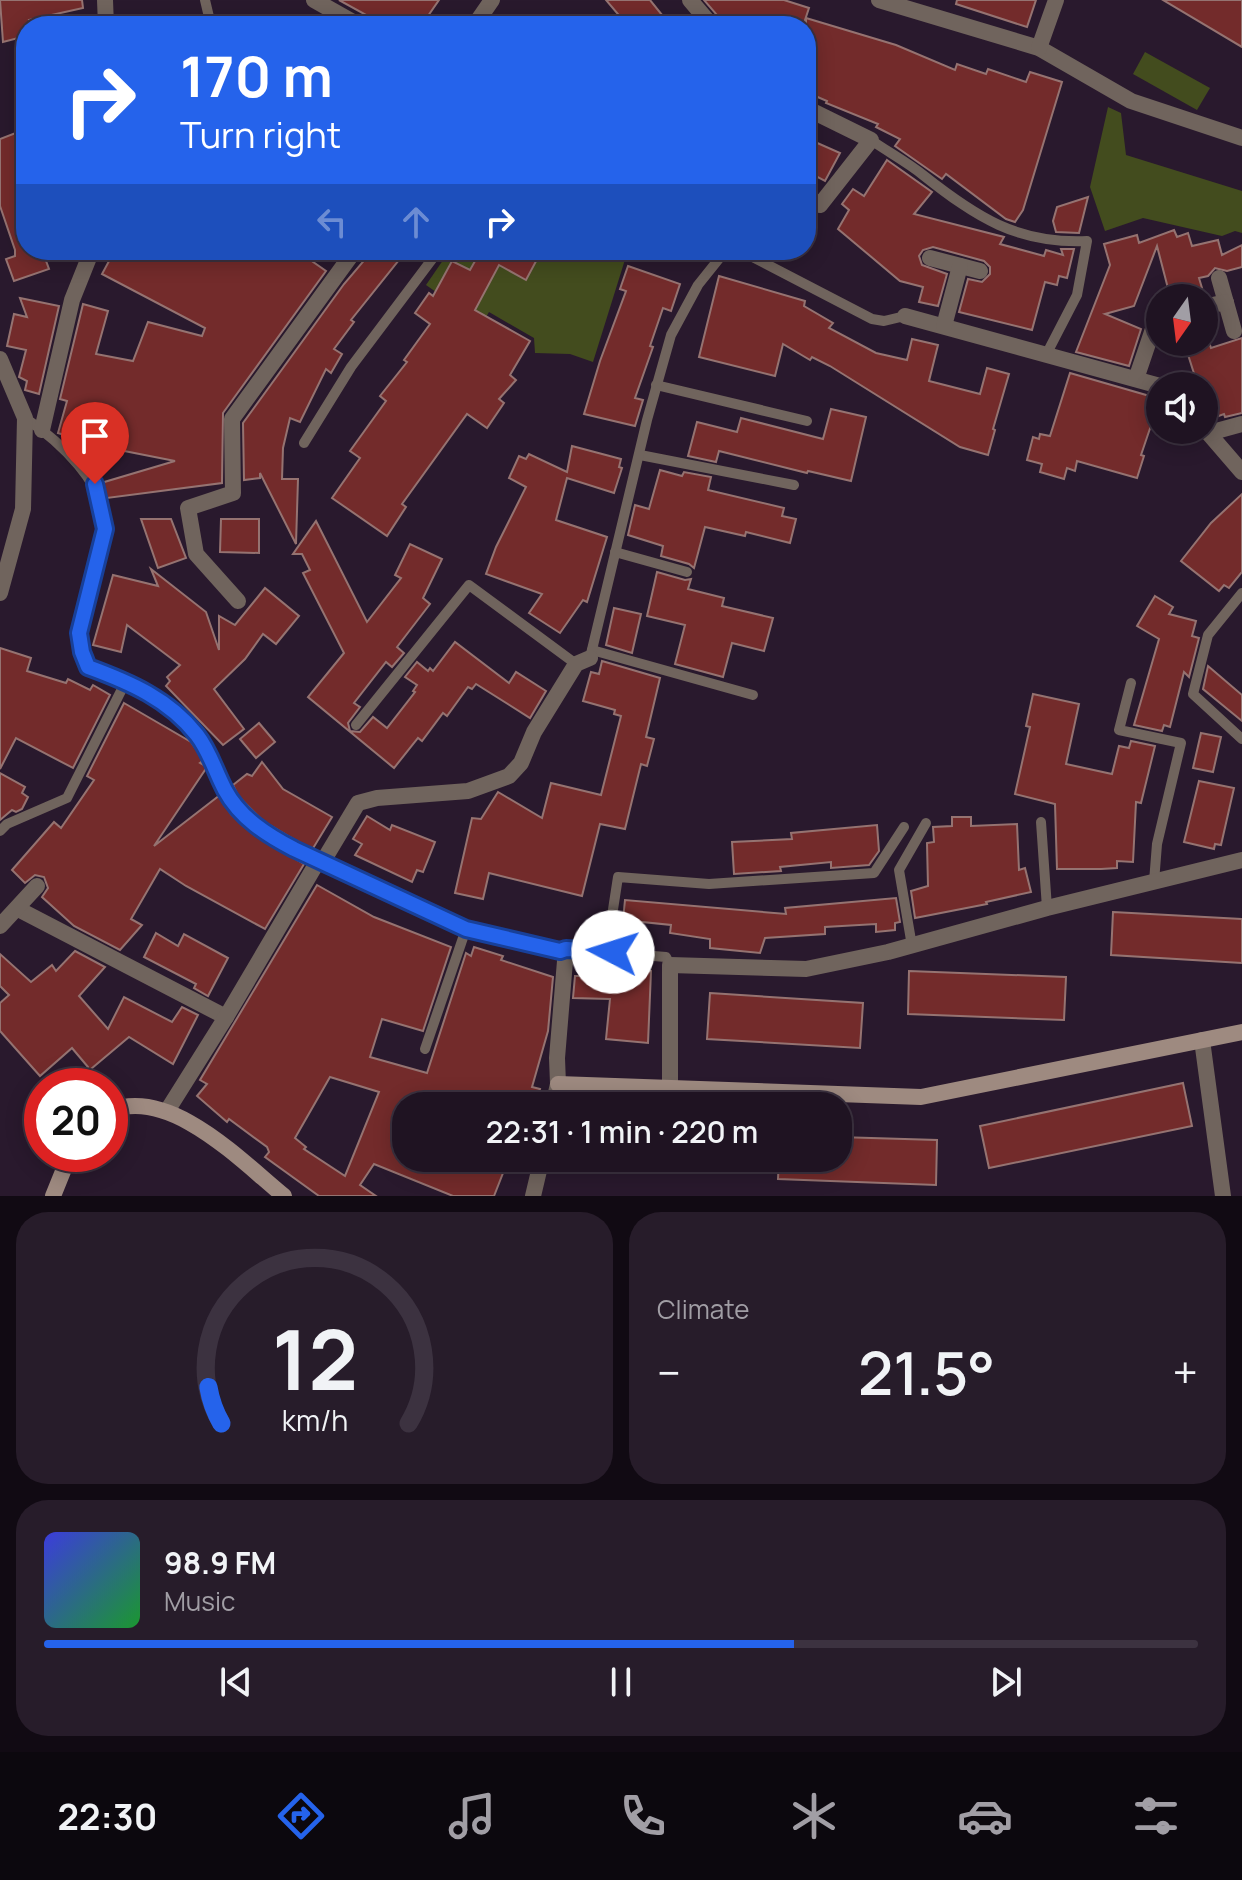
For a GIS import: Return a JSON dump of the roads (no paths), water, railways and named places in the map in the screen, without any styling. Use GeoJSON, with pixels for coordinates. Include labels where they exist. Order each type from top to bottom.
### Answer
{"type":"FeatureCollection","features":[{"type":"Feature","properties":{"kind":"street"},"geometry":{"type":"LineString","coordinates":[[314,0],[342,16]]}},
{"type":"Feature","properties":{"kind":"street"},"geometry":{"type":"LineString","coordinates":[[690,0],[704,16]]}},
{"type":"Feature","properties":{"kind":"street"},"geometry":{"type":"LineString","coordinates":[[879,0],[901,3],[1039,48],[1131,101],[1242,138]]}},
{"type":"Feature","properties":{"kind":"street"},"geometry":{"type":"LineString","coordinates":[[1039,48],[1056,0]]}},
{"type":"Feature","properties":{"kind":"street"},"geometry":{"type":"LineString","coordinates":[[816,113],[871,140],[816,196]]}},
{"type":"Feature","properties":{"kind":"street"},"geometry":{"type":"LineString","coordinates":[[930,258],[980,271]]}},
{"type":"Feature","properties":{"kind":"street"},"geometry":{"type":"LineString","coordinates":[[42,430],[72,300],[88,260]]}},
{"type":"Feature","properties":{"kind":"street"},"geometry":{"type":"LineString","coordinates":[[238,601],[196,554],[188,508],[233,493],[232,419],[348,260]]}},
{"type":"Feature","properties":{"kind":"street"},"geometry":{"type":"LineString","coordinates":[[944,326],[960,266]]}},
{"type":"Feature","properties":{"kind":"street"},"geometry":{"type":"LineString","coordinates":[[1219,278],[1234,331]]}},
{"type":"Feature","properties":{"kind":"street"},"geometry":{"type":"LineString","coordinates":[[1218,304],[1226,302]]}},
{"type":"Feature","properties":{"kind":"street"},"geometry":{"type":"LineString","coordinates":[[905,316],[1146,382]]}},
{"type":"Feature","properties":{"kind":"street"},"geometry":{"type":"LineString","coordinates":[[1136,379],[1146,350]]}},
{"type":"Feature","properties":{"kind":"street"},"geometry":{"type":"LineString","coordinates":[[0,359],[25,418],[23,509],[0,593]]}},
{"type":"Feature","properties":{"kind":"street"},"geometry":{"type":"LineString","coordinates":[[1218,429],[1242,424]]}},
{"type":"Feature","properties":{"kind":"street"},"geometry":{"type":"LineString","coordinates":[[1217,444],[1242,472]]}},
{"type":"Feature","properties":{"kind":"street"},"geometry":{"type":"LineString","coordinates":[[167,1111],[318,861],[325,858],[358,803],[377,798],[468,791],[509,776],[521,763],[534,732],[586,658]]}},
{"type":"Feature","properties":{"kind":"street"},"geometry":{"type":"LineString","coordinates":[[670,1088],[670,965],[806,969],[912,946],[1047,908],[1242,860]]}},
{"type":"Feature","properties":{"kind":"street"},"geometry":{"type":"LineString","coordinates":[[0,926],[37,886]]}},
{"type":"Feature","properties":{"kind":"street"},"geometry":{"type":"LineString","coordinates":[[18,909],[226,1017]]}},
{"type":"Feature","properties":{"kind":"street"},"geometry":{"type":"LineString","coordinates":[[556,1092],[566,949]]}},
{"type":"Feature","properties":{"kind":"street"},"geometry":{"type":"LineString","coordinates":[[558,1084],[921,1097],[1242,1032]]}},
{"type":"Feature","properties":{"kind":"street"},"geometry":{"type":"LineString","coordinates":[[1202,1040],[1223,1196]]}},
{"type":"Feature","properties":{"kind":"street"},"geometry":{"type":"LineString","coordinates":[[128,1106],[167,1111],[203,1131],[284,1196]]}},
{"type":"Feature","properties":{"kind":"street"},"geometry":{"type":"LineString","coordinates":[[53,1196],[63,1172]]}},
{"type":"Feature","properties":{"kind":"street"},"geometry":{"type":"LineString","coordinates":[[533,1196],[539,1172]]}},
{"type":"Feature","properties":{"kind":"lane"},"geometry":{"type":"LineString","coordinates":[[871,140],[923,175],[960,206],[994,224],[1026,235],[1063,242],[1087,241],[1077,295],[1047,353]]}},
{"type":"Feature","properties":{"kind":"lane"},"geometry":{"type":"LineString","coordinates":[[304,443],[351,367],[431,260]]}},
{"type":"Feature","properties":{"kind":"lane"},"geometry":{"type":"LineString","coordinates":[[586,658],[671,335],[698,285],[720,260]]}},
{"type":"Feature","properties":{"kind":"lane"},"geometry":{"type":"LineString","coordinates":[[758,260],[872,319],[884,321],[905,316]]}},
{"type":"Feature","properties":{"kind":"lane"},"geometry":{"type":"LineString","coordinates":[[656,385],[807,421]]}},
{"type":"Feature","properties":{"kind":"lane"},"geometry":{"type":"LineString","coordinates":[[25,418],[42,430],[95,484],[102,505],[105,529],[79,633],[88,667],[126,681],[161,701],[194,731],[207,749],[226,791],[244,816],[270,837],[466,929],[560,951],[666,957],[670,965]]}},
{"type":"Feature","properties":{"kind":"lane"},"geometry":{"type":"LineString","coordinates":[[640,455],[794,485]]}},
{"type":"Feature","properties":{"kind":"lane"},"geometry":{"type":"LineString","coordinates":[[615,552],[687,572]]}},
{"type":"Feature","properties":{"kind":"lane"},"geometry":{"type":"LineString","coordinates":[[356,725],[469,585],[586,658],[753,695]]}},
{"type":"Feature","properties":{"kind":"lane"},"geometry":{"type":"LineString","coordinates":[[1242,593],[1208,635],[1193,694],[1242,739]]}},
{"type":"Feature","properties":{"kind":"lane"},"geometry":{"type":"LineString","coordinates":[[0,831],[7,824],[67,798],[126,681]]}},
{"type":"Feature","properties":{"kind":"lane"},"geometry":{"type":"LineString","coordinates":[[1131,683],[1119,730],[1181,743],[1157,844],[1154,882]]}},
{"type":"Feature","properties":{"kind":"lane"},"geometry":{"type":"LineString","coordinates":[[1041,822],[1047,908]]}},
{"type":"Feature","properties":{"kind":"lane"},"geometry":{"type":"LineString","coordinates":[[912,946],[899,870],[926,823]]}},
{"type":"Feature","properties":{"kind":"lane"},"geometry":{"type":"LineString","coordinates":[[613,952],[610,929],[618,877],[709,884],[874,873],[904,827]]}},
{"type":"Feature","properties":{"kind":"lane"},"geometry":{"type":"LineString","coordinates":[[425,1049],[466,929]]}}]}
